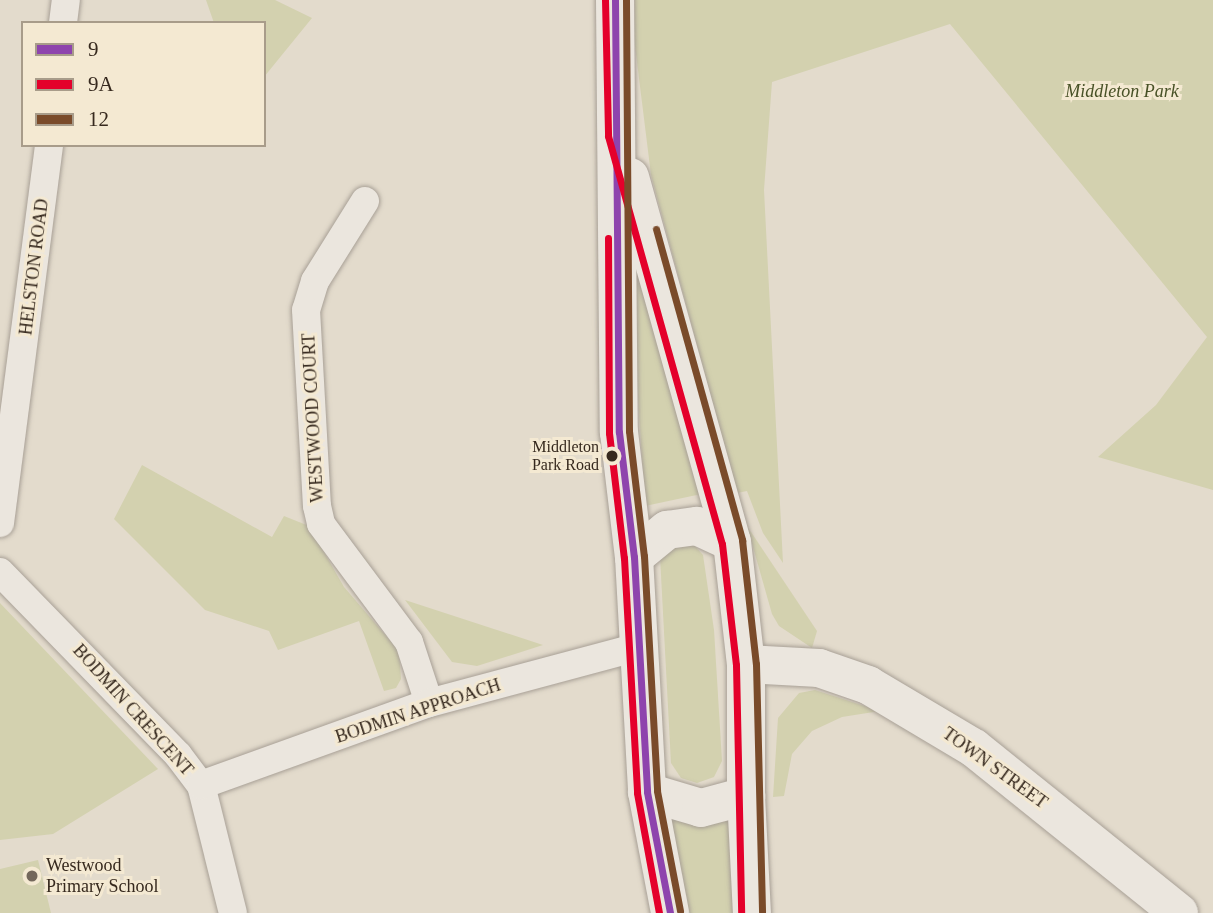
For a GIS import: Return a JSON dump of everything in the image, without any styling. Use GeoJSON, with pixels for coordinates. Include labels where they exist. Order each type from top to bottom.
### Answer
{"type":"FeatureCollection","features":[{"type":"Feature","properties":{"kind":"street"},"geometry":{"type":"LineString","coordinates":[[63,21],[66,0]]}},
{"type":"Feature","properties":{"kind":"street"},"geometry":{"type":"LineString","coordinates":[[615,0],[619,432],[634,557],[647,792],[670,913]]}},
{"type":"Feature","properties":{"kind":"street"},"geometry":{"type":"LineString","coordinates":[[618,134],[732,542],[746,664],[746,796],[752,913]]}},
{"type":"Feature","properties":{"kind":"street","name":"HELSTON ROAD"},"geometry":{"type":"LineString","coordinates":[[0,523],[10,389],[49,147]]}},
{"type":"Feature","properties":{"kind":"street","name":"WESTWOOD COURT"},"geometry":{"type":"LineString","coordinates":[[365,201],[315,281],[306,310],[317,506],[321,524],[409,642],[429,703]]}},
{"type":"Feature","properties":{"kind":"street"},"geometry":{"type":"LineString","coordinates":[[634,557],[667,530],[696,526],[732,542]]}},
{"type":"Feature","properties":{"kind":"street","name":"BODMIN CRESCENT"},"geometry":{"type":"LineString","coordinates":[[0,572],[178,755],[201,785],[233,913]]}},
{"type":"Feature","properties":{"kind":"street","name":"BODMIN APPROACH"},"geometry":{"type":"LineString","coordinates":[[201,785],[429,703],[638,647]]}},
{"type":"Feature","properties":{"kind":"street","name":"TOWN STREET"},"geometry":{"type":"LineString","coordinates":[[746,664],[819,668],[868,685],[974,748],[1179,913]]}},
{"type":"Feature","properties":{"kind":"street"},"geometry":{"type":"LineString","coordinates":[[647,792],[702,808],[746,796]]}},
{"type":"Feature","properties":{"kind":"green space"},"geometry":{"type":"Polygon","coordinates":[[[206,0],[275,0],[312,18],[266,75],[266,21],[213,21],[206,0]]]}},
{"type":"Feature","properties":{"kind":"green space","name":"Middleton Park"},"geometry":{"type":"Polygon","coordinates":[[[635,0],[1213,0],[1213,490],[1098,457],[1156,405],[1207,337],[950,24],[772,82],[764,190],[783,563],[763,533],[747,491],[737,493],[651,175],[634,38],[635,0]]]}},
{"type":"Feature","properties":{"kind":"green space"},"geometry":{"type":"Polygon","coordinates":[[[637,269],[706,493],[645,506],[630,273],[637,269]]]}},
{"type":"Feature","properties":{"kind":"green space"},"geometry":{"type":"Polygon","coordinates":[[[142,465],[272,537],[284,516],[309,526],[344,587],[399,651],[401,679],[396,688],[384,691],[359,621],[278,650],[269,631],[205,610],[114,519],[142,465]]]}},
{"type":"Feature","properties":{"kind":"green space"},"geometry":{"type":"Polygon","coordinates":[[[747,526],[817,631],[812,648],[779,626],[772,614],[747,526]]]}},
{"type":"Feature","properties":{"kind":"green space"},"geometry":{"type":"Polygon","coordinates":[[[693,544],[703,555],[714,630],[722,761],[714,777],[697,783],[681,778],[671,763],[660,556],[664,550],[693,544]]]}},
{"type":"Feature","properties":{"kind":"green space"},"geometry":{"type":"Polygon","coordinates":[[[405,600],[543,645],[477,666],[452,662],[405,600]]]}},
{"type":"Feature","properties":{"kind":"green space"},"geometry":{"type":"Polygon","coordinates":[[[0,603],[158,769],[53,834],[0,840],[0,603]]]}},
{"type":"Feature","properties":{"kind":"green space"},"geometry":{"type":"Polygon","coordinates":[[[815,690],[880,711],[842,717],[812,731],[792,754],[784,796],[773,797],[778,718],[799,693],[815,690]]]}},
{"type":"Feature","properties":{"kind":"green space"},"geometry":{"type":"Polygon","coordinates":[[[674,819],[732,819],[735,913],[685,913],[668,822],[674,819]]]}},
{"type":"Feature","properties":{"kind":"green space"},"geometry":{"type":"Polygon","coordinates":[[[38,860],[51,913],[0,913],[0,869],[38,860]]]}},
{"type":"Feature","properties":{"kind":"transit line","name":"9A"},"geometry":{"type":"LineString","coordinates":[[605,0],[608,136],[722,544],[736,665],[741,913]]}},
{"type":"Feature","properties":{"kind":"transit line","name":"9"},"geometry":{"type":"LineString","coordinates":[[615,0],[619,432],[634,557],[647,792],[670,913]]}},
{"type":"Feature","properties":{"kind":"transit line","name":"12"},"geometry":{"type":"LineString","coordinates":[[626,0],[629,431],[644,556],[657,791],[680,911]]}},
{"type":"Feature","properties":{"kind":"transit line","name":"12"},"geometry":{"type":"LineString","coordinates":[[656,229],[742,540],[756,664],[762,912]]}},
{"type":"Feature","properties":{"kind":"transit line","name":"9A"},"geometry":{"type":"LineString","coordinates":[[608,238],[609,433],[624,558],[637,793],[659,913]]}},
{"type":"Feature","properties":{"kind":"place","name":"Middleton Park Road"},"geometry":{"type":"Point","coordinates":[612,456]}},
{"type":"Feature","properties":{"kind":"place","name":"Westwood Primary School"},"geometry":{"type":"Point","coordinates":[32,876]}}]}
